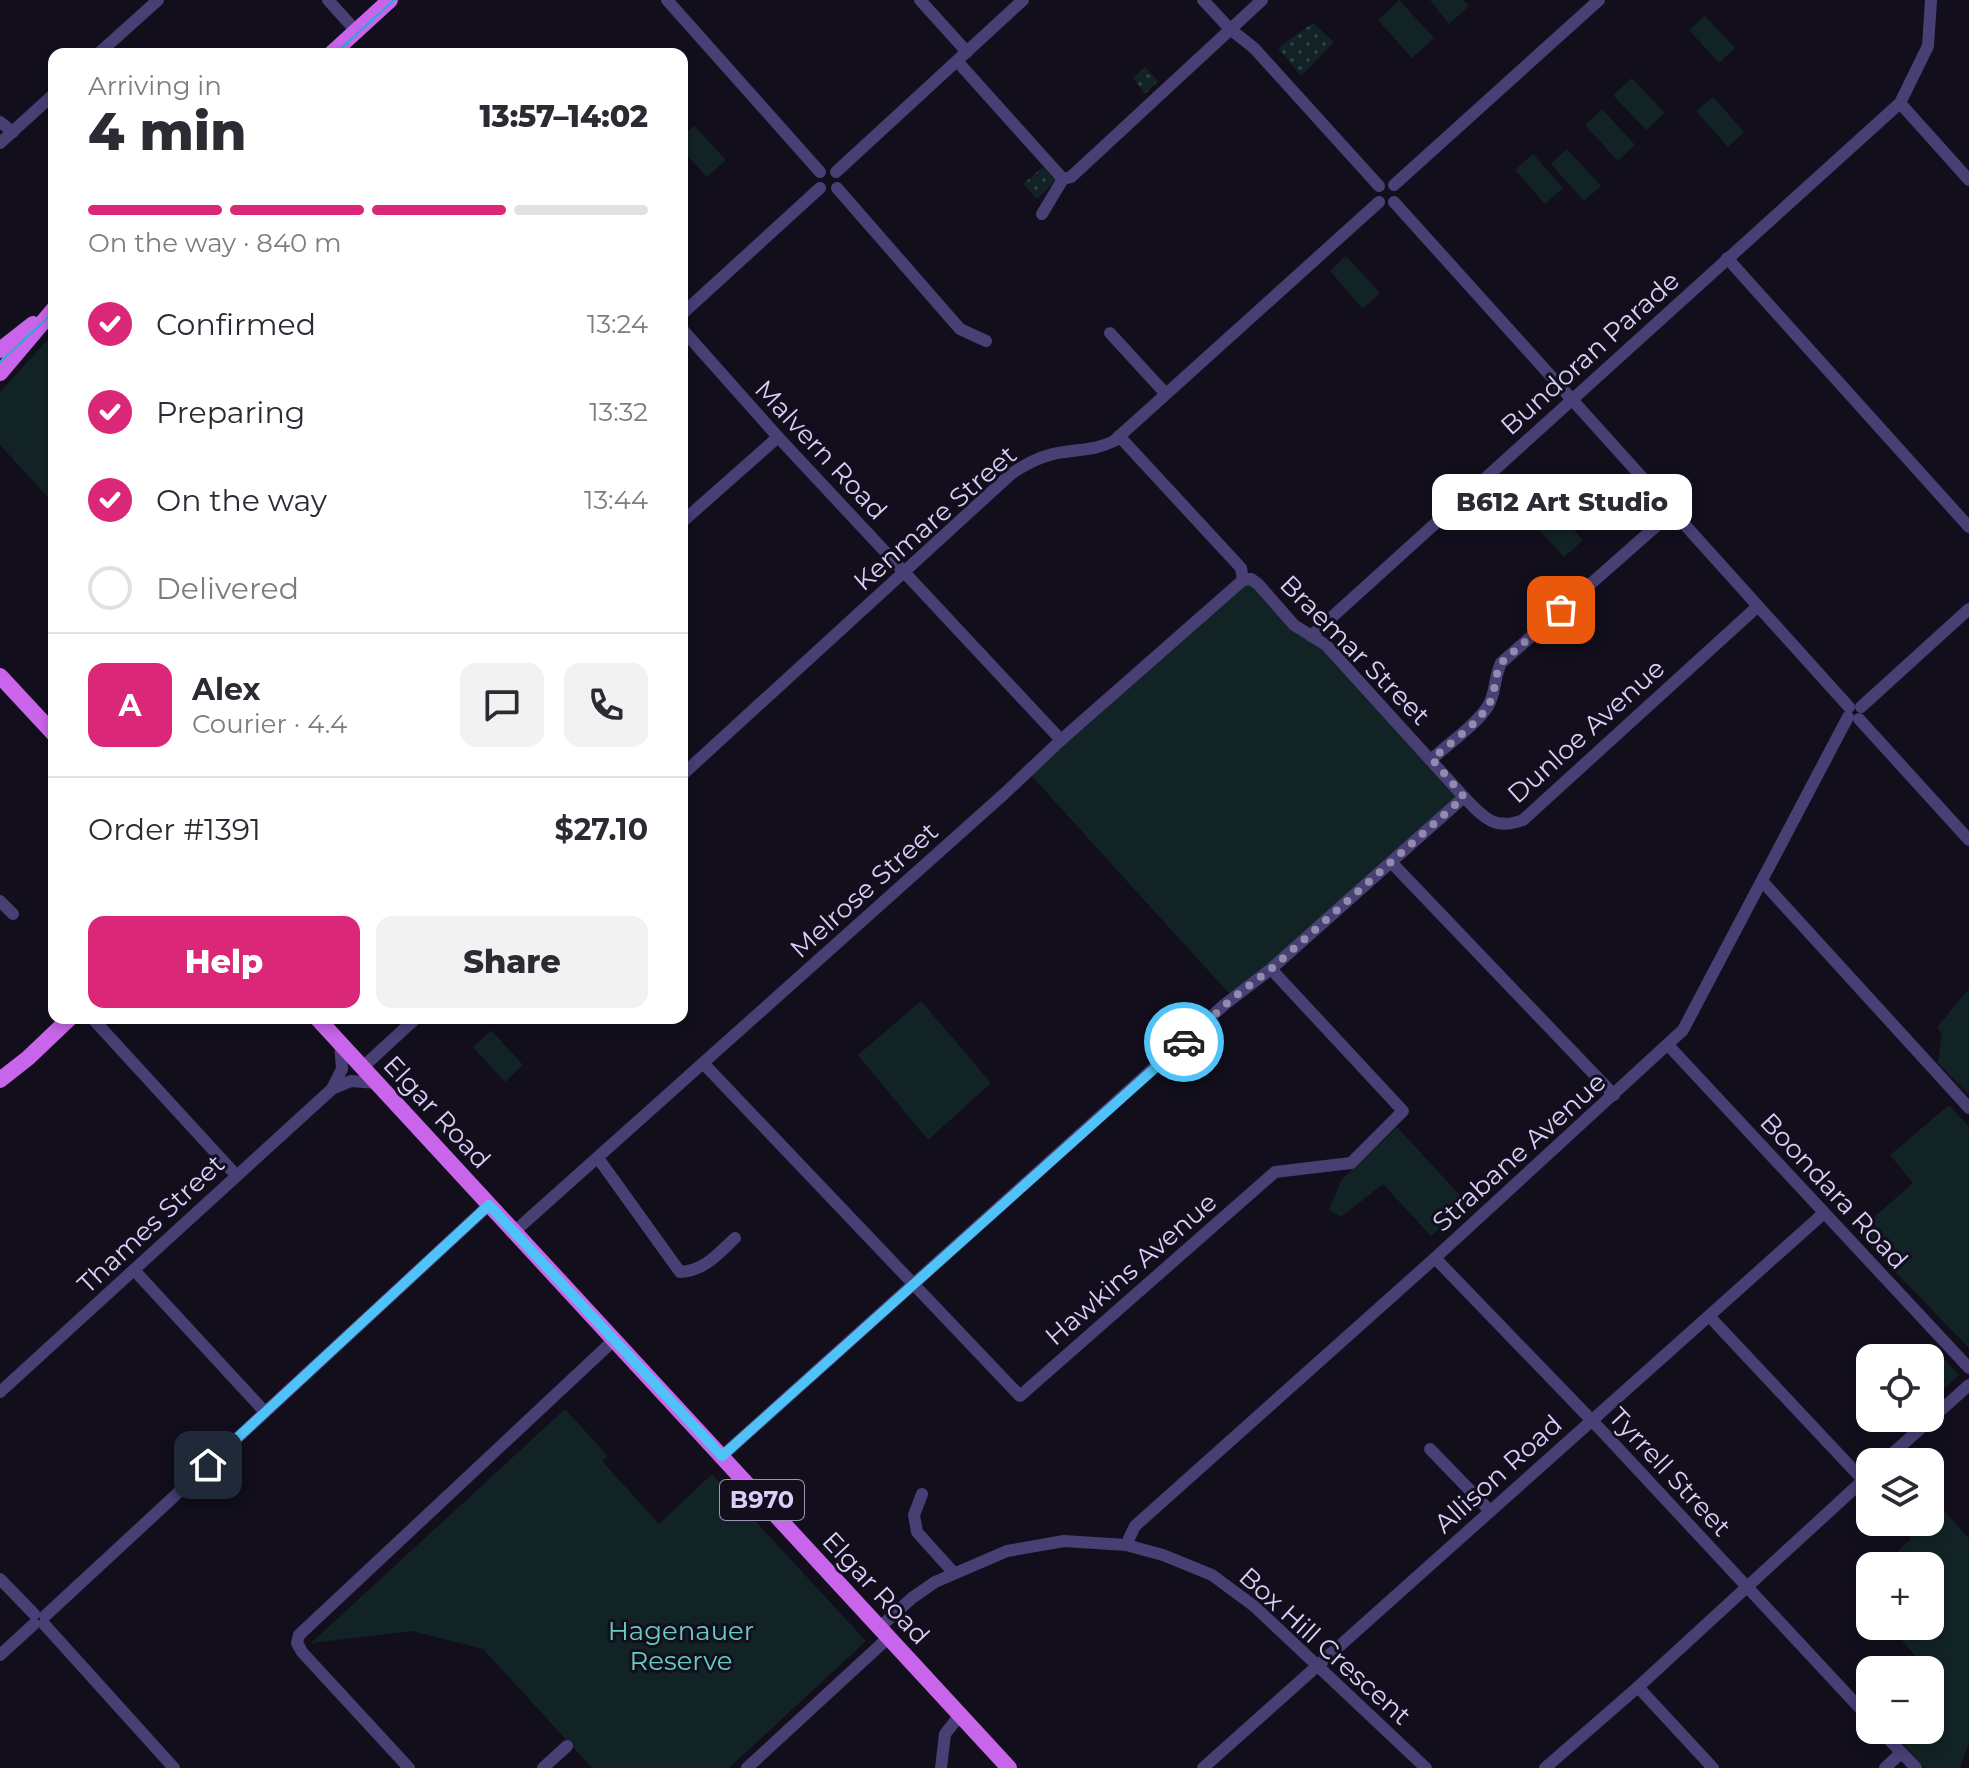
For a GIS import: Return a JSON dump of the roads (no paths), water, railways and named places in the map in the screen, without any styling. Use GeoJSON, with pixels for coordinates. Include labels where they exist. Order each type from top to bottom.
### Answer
{"type":"FeatureCollection","features":[{"type":"Feature","properties":{"kind":"main road"},"geometry":{"type":"LineString","coordinates":[[338,48],[390,0]]}},
{"type":"Feature","properties":{"kind":"main road"},"geometry":{"type":"LineString","coordinates":[[0,350],[48,314]]}},
{"type":"Feature","properties":{"kind":"main road"},"geometry":{"type":"LineString","coordinates":[[0,373],[48,316]]}},
{"type":"Feature","properties":{"kind":"main road"},"geometry":{"type":"LineString","coordinates":[[0,676],[48,728]]}},
{"type":"Feature","properties":{"kind":"main road"},"geometry":{"type":"LineString","coordinates":[[0,1080],[64,1024]]}},
{"type":"Feature","properties":{"kind":"main road","name":"Elgar Road"},"geometry":{"type":"LineString","coordinates":[[323,1024],[1009,1768]]}},
{"type":"Feature","properties":{"kind":"street"},"geometry":{"type":"LineString","coordinates":[[105,48],[158,0]]}},
{"type":"Feature","properties":{"kind":"street"},"geometry":{"type":"LineString","coordinates":[[328,0],[356,31]]}},
{"type":"Feature","properties":{"kind":"street"},"geometry":{"type":"LineString","coordinates":[[667,0],[820,172]]}},
{"type":"Feature","properties":{"kind":"street"},"geometry":{"type":"LineString","coordinates":[[920,0],[962,57],[1063,179]]}},
{"type":"Feature","properties":{"kind":"street"},"geometry":{"type":"LineString","coordinates":[[836,172],[1023,0]]}},
{"type":"Feature","properties":{"kind":"street"},"geometry":{"type":"LineString","coordinates":[[1203,0],[1230,29],[1254,48],[1379,186]]}},
{"type":"Feature","properties":{"kind":"street"},"geometry":{"type":"LineString","coordinates":[[1042,214],[1063,179],[1071,177],[1262,0]]}},
{"type":"Feature","properties":{"kind":"street"},"geometry":{"type":"LineString","coordinates":[[1394,185],[1599,0]]}},
{"type":"Feature","properties":{"kind":"street"},"geometry":{"type":"LineString","coordinates":[[1931,0],[1928,46],[1900,103],[1969,180]]}},
{"type":"Feature","properties":{"kind":"street"},"geometry":{"type":"LineString","coordinates":[[0,143],[48,100]]}},
{"type":"Feature","properties":{"kind":"street","name":"Bundoran Parade"},"geometry":{"type":"LineString","coordinates":[[1311,636],[1900,103]]}},
{"type":"Feature","properties":{"kind":"street"},"geometry":{"type":"LineString","coordinates":[[0,122],[13,132]]}},
{"type":"Feature","properties":{"kind":"street"},"geometry":{"type":"LineString","coordinates":[[828,169],[836,172],[840,180],[837,188],[828,192],[820,188],[817,180],[820,172],[828,169]]}},
{"type":"Feature","properties":{"kind":"street"},"geometry":{"type":"LineString","coordinates":[[1386,183],[1394,185],[1398,193],[1394,202],[1386,205],[1379,202],[1376,195],[1379,186],[1386,183]]}},
{"type":"Feature","properties":{"kind":"street"},"geometry":{"type":"LineString","coordinates":[[688,309],[820,188]]}},
{"type":"Feature","properties":{"kind":"street"},"geometry":{"type":"LineString","coordinates":[[837,188],[960,329],[986,341]]}},
{"type":"Feature","properties":{"kind":"street","name":"Kenmare Street"},"geometry":{"type":"LineString","coordinates":[[688,770],[1011,474],[1026,464],[1063,452],[1100,448],[1119,436],[1379,202]]}},
{"type":"Feature","properties":{"kind":"street"},"geometry":{"type":"LineString","coordinates":[[1394,202],[1671,513],[1969,840]]}},
{"type":"Feature","properties":{"kind":"street"},"geometry":{"type":"LineString","coordinates":[[1727,258],[1969,527]]}},
{"type":"Feature","properties":{"kind":"street"},"geometry":{"type":"LineString","coordinates":[[1110,333],[1165,393]]}},
{"type":"Feature","properties":{"kind":"street","name":"Malvern Road"},"geometry":{"type":"LineString","coordinates":[[688,336],[778,437],[1061,740]]}},
{"type":"Feature","properties":{"kind":"street","name":"Braemar Street"},"geometry":{"type":"LineString","coordinates":[[1119,436],[1241,568],[1243,580],[1251,579],[1258,584],[1294,625],[1326,645],[1464,797]]}},
{"type":"Feature","properties":{"kind":"street"},"geometry":{"type":"LineString","coordinates":[[688,517],[778,437]]}},
{"type":"Feature","properties":{"kind":"street"},"geometry":{"type":"LineString","coordinates":[[1432,759],[1485,710],[1501,663],[1671,513]]}},
{"type":"Feature","properties":{"kind":"street","name":"Melrose Street"},"geometry":{"type":"LineString","coordinates":[[514,1232],[1243,580]]}},
{"type":"Feature","properties":{"kind":"street","name":"Dunloe Avenue"},"geometry":{"type":"LineString","coordinates":[[722,1456],[1224,1005],[1271,969],[1464,797],[1485,819],[1507,826],[1523,820],[1757,607]]}},
{"type":"Feature","properties":{"kind":"street","name":"Strabane Avenue"},"geometry":{"type":"LineString","coordinates":[[1126,1545],[1135,1526],[1435,1258],[1683,1030],[1854,713],[1969,609]]}},
{"type":"Feature","properties":{"kind":"street"},"geometry":{"type":"LineString","coordinates":[[1391,862],[1614,1095]]}},
{"type":"Feature","properties":{"kind":"street"},"geometry":{"type":"LineString","coordinates":[[1762,881],[1969,1108]]}},
{"type":"Feature","properties":{"kind":"street"},"geometry":{"type":"LineString","coordinates":[[0,901],[13,914]]}},
{"type":"Feature","properties":{"kind":"street","name":"Hawkins Avenue"},"geometry":{"type":"LineString","coordinates":[[915,1285],[1020,1396],[1275,1172],[1351,1163],[1403,1111],[1271,969]]}},
{"type":"Feature","properties":{"kind":"street"},"geometry":{"type":"LineString","coordinates":[[98,1024],[236,1175]]}},
{"type":"Feature","properties":{"kind":"street"},"geometry":{"type":"LineString","coordinates":[[363,1067],[410,1024]]}},
{"type":"Feature","properties":{"kind":"street"},"geometry":{"type":"LineString","coordinates":[[332,1089],[342,1069],[340,1043]]}},
{"type":"Feature","properties":{"kind":"street","name":"Boondara Road"},"geometry":{"type":"LineString","coordinates":[[1668,1045],[1969,1368]]}},
{"type":"Feature","properties":{"kind":"street"},"geometry":{"type":"LineString","coordinates":[[703,1063],[915,1285]]}},
{"type":"Feature","properties":{"kind":"street"},"geometry":{"type":"LineString","coordinates":[[332,1089],[351,1081],[378,1083]]}},
{"type":"Feature","properties":{"kind":"street","name":"Thames Street"},"geometry":{"type":"LineString","coordinates":[[0,1392],[332,1089]]}},
{"type":"Feature","properties":{"kind":"street"},"geometry":{"type":"LineString","coordinates":[[598,1158],[680,1272],[694,1272],[735,1238]]}},
{"type":"Feature","properties":{"kind":"street"},"geometry":{"type":"LineString","coordinates":[[0,1655],[489,1205]]}},
{"type":"Feature","properties":{"kind":"street","name":"Allison Road"},"geometry":{"type":"LineString","coordinates":[[1203,1768],[1824,1213]]}},
{"type":"Feature","properties":{"kind":"street","name":"Tyrrell Street"},"geometry":{"type":"LineString","coordinates":[[1435,1258],[1592,1420],[1856,1704]]}},
{"type":"Feature","properties":{"kind":"street"},"geometry":{"type":"LineString","coordinates":[[665,1277],[675,1268]]}},
{"type":"Feature","properties":{"kind":"street"},"geometry":{"type":"LineString","coordinates":[[134,1270],[265,1412]]}},
{"type":"Feature","properties":{"kind":"street"},"geometry":{"type":"LineString","coordinates":[[1709,1316],[1856,1467]]}},
{"type":"Feature","properties":{"kind":"street"},"geometry":{"type":"LineString","coordinates":[[409,1768],[302,1652],[297,1643],[299,1635],[614,1340]]}},
{"type":"Feature","properties":{"kind":"street"},"geometry":{"type":"LineString","coordinates":[[1899,1448],[1969,1385]]}},
{"type":"Feature","properties":{"kind":"street"},"geometry":{"type":"LineString","coordinates":[[1430,1449],[1490,1511]]}},
{"type":"Feature","properties":{"kind":"street"},"geometry":{"type":"LineString","coordinates":[[1545,1768],[1638,1687],[1856,1486]]}},
{"type":"Feature","properties":{"kind":"street"},"geometry":{"type":"LineString","coordinates":[[922,1494],[914,1515],[917,1532],[953,1572]]}},
{"type":"Feature","properties":{"kind":"street","name":"Box Hill Crescent"},"geometry":{"type":"LineString","coordinates":[[747,1768],[884,1632],[912,1598],[953,1572],[1007,1551],[1064,1541],[1126,1545],[1163,1555],[1212,1575],[1254,1606],[1426,1768]]}},
{"type":"Feature","properties":{"kind":"street"},"geometry":{"type":"LineString","coordinates":[[0,1579],[170,1763],[155,1768]]}},
{"type":"Feature","properties":{"kind":"street"},"geometry":{"type":"LineString","coordinates":[[1638,1687],[1713,1768]]}},
{"type":"Feature","properties":{"kind":"street"},"geometry":{"type":"LineString","coordinates":[[941,1768],[945,1734],[960,1715]]}},
{"type":"Feature","properties":{"kind":"street"},"geometry":{"type":"LineString","coordinates":[[1893,1744],[1916,1768]]}},
{"type":"Feature","properties":{"kind":"street"},"geometry":{"type":"LineString","coordinates":[[543,1768],[567,1746]]}},
{"type":"Feature","properties":{"kind":"street"},"geometry":{"type":"LineString","coordinates":[[1885,1768],[1901,1753]]}},
{"type":"Feature","properties":{"kind":"tram line"},"geometry":{"type":"LineString","coordinates":[[342,48],[394,0]]}},
{"type":"Feature","properties":{"kind":"tram line"},"geometry":{"type":"LineString","coordinates":[[0,362],[48,318]]}},
{"type":"Feature","properties":{"kind":"place","name":"B612 Art Studio"},"geometry":{"type":"Point","coordinates":[1561,610]}},
{"type":"Feature","properties":{"kind":"park label","name":"Hagenauer Reserve"},"geometry":{"type":"Point","coordinates":[681,1646]}}]}
